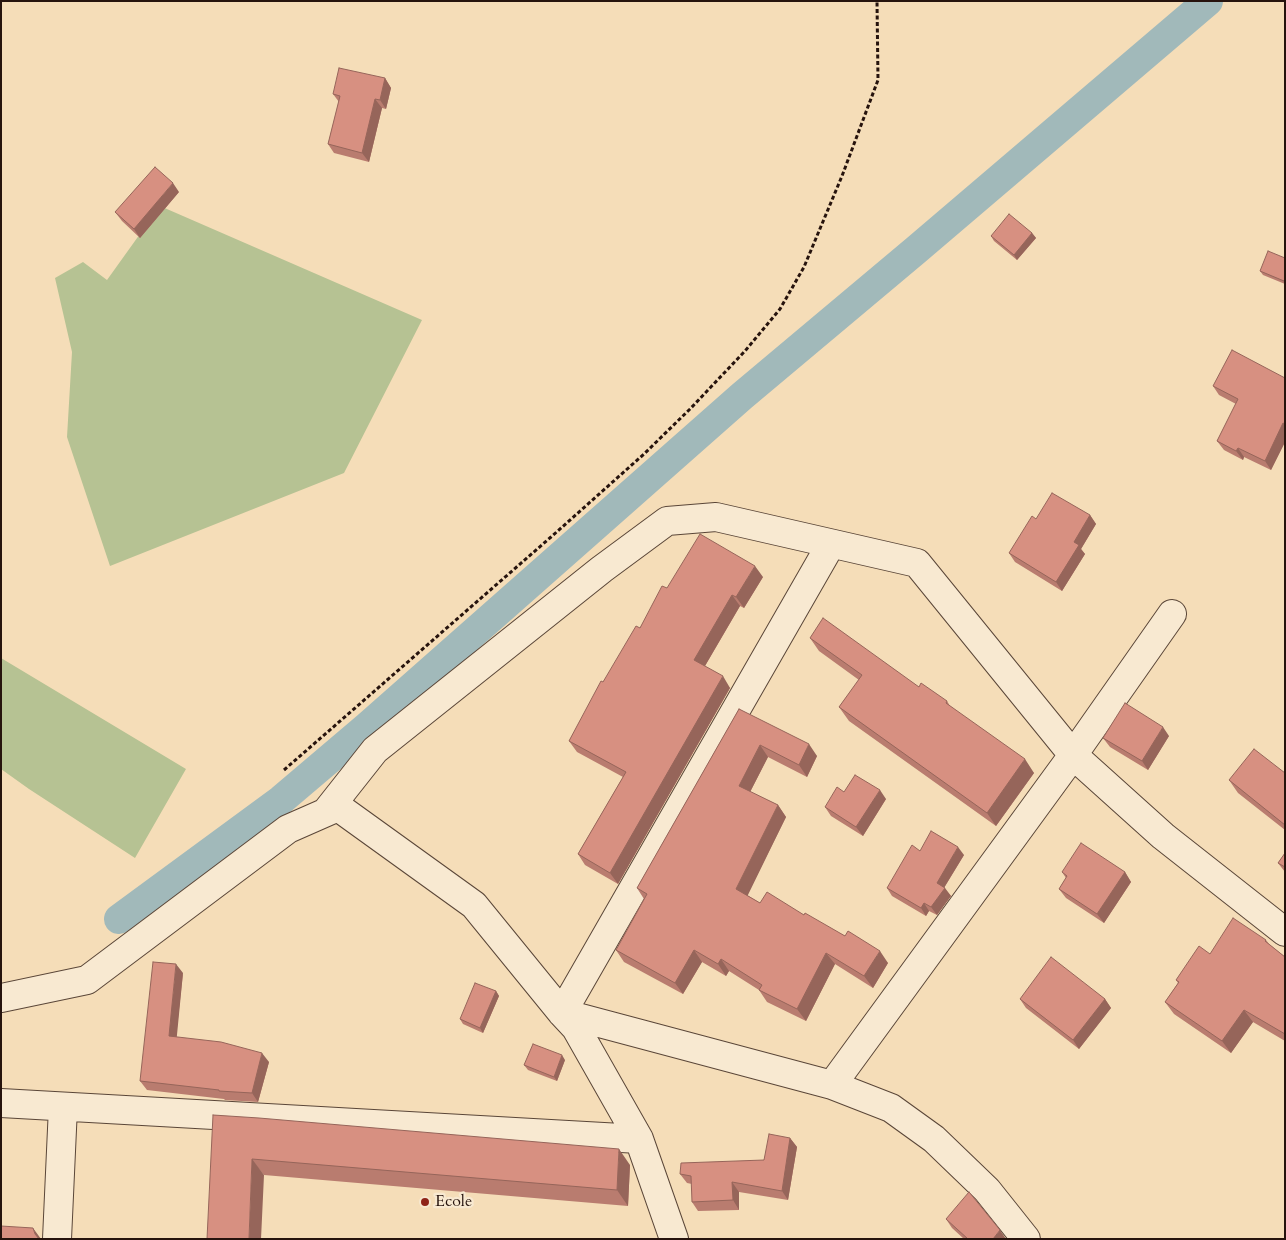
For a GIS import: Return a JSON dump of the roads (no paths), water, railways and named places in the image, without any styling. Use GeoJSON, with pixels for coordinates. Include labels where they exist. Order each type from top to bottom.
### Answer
{"type":"FeatureCollection","features":[{"type":"Feature","properties":{"kind":"street"},"geometry":{"type":"LineString","coordinates":[[326,812],[375,750],[602,568],[667,521],[716,517],[918,563],[1073,755],[1163,836],[1285,932]]}},
{"type":"Feature","properties":{"kind":"street"},"geometry":{"type":"LineString","coordinates":[[562,1013],[831,544]]}},
{"type":"Feature","properties":{"kind":"street"},"geometry":{"type":"LineString","coordinates":[[832,1085],[1073,755],[1172,614]]}},
{"type":"Feature","properties":{"kind":"street"},"geometry":{"type":"LineString","coordinates":[[1,998],[87,980],[288,828],[338,807],[474,905],[576,1028],[639,1139],[674,1239]]}},
{"type":"Feature","properties":{"kind":"street"},"geometry":{"type":"LineString","coordinates":[[562,1013],[832,1085],[891,1108],[934,1138],[987,1190],[1026,1239]]}},
{"type":"Feature","properties":{"kind":"street"},"geometry":{"type":"LineString","coordinates":[[1,1103],[639,1139]]}},
{"type":"Feature","properties":{"kind":"street"},"geometry":{"type":"LineString","coordinates":[[56,1239],[63,1107]]}},
{"type":"Feature","properties":{"kind":"waterway"},"geometry":{"type":"LineString","coordinates":[[119,919],[281,800],[367,727],[742,396],[1208,1]]}},
{"type":"Feature","properties":{"kind":"place","name":"Ecole"},"geometry":{"type":"Point","coordinates":[425,1202]}}]}
